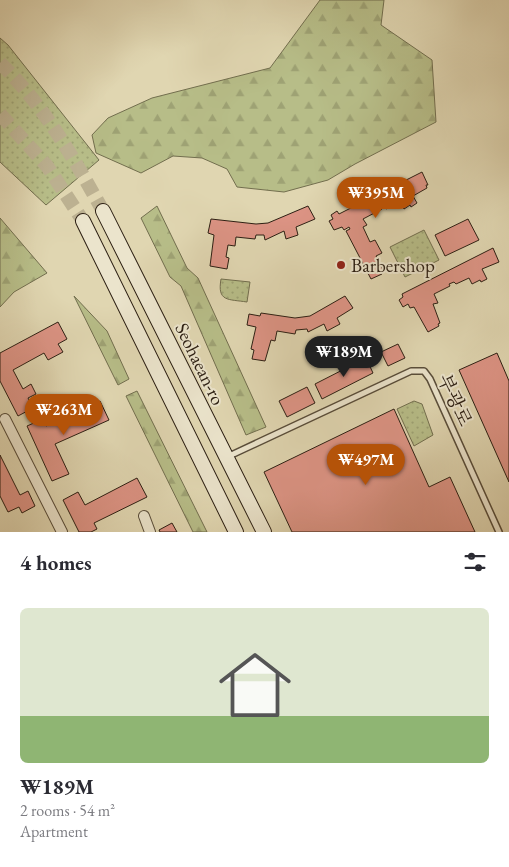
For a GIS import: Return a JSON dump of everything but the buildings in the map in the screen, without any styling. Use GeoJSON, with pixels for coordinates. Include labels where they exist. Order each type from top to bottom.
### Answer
{"type":"FeatureCollection","features":[{"type":"Feature","properties":{"kind":"main road","name":"Seohaean-ro"},"geometry":{"type":"LineString","coordinates":[[103,211],[225,458],[264,532]]}},
{"type":"Feature","properties":{"kind":"main road"},"geometry":{"type":"LineString","coordinates":[[83,221],[236,532]]}},
{"type":"Feature","properties":{"kind":"street"},"geometry":{"type":"LineString","coordinates":[[5,419],[62,532]]}},
{"type":"Feature","properties":{"kind":"street"},"geometry":{"type":"LineString","coordinates":[[144,516],[150,532]]}},
{"type":"Feature","properties":{"kind":"lane","name":"부광로"},"geometry":{"type":"LineString","coordinates":[[225,458],[411,370],[424,371],[430,379],[499,532]]}},
{"type":"Feature","properties":{"kind":"green space"},"geometry":{"type":"Polygon","coordinates":[[[320,0],[384,0],[381,25],[432,60],[436,122],[328,180],[284,192],[237,187],[227,169],[202,158],[173,156],[141,173],[96,153],[92,135],[108,118],[152,98],[270,68],[320,0]]]}},
{"type":"Feature","properties":{"kind":"green space"},"geometry":{"type":"Polygon","coordinates":[[[0,38],[8,45],[99,160],[46,205],[0,162],[0,38]]]}},
{"type":"Feature","properties":{"kind":"green space"},"geometry":{"type":"Polygon","coordinates":[[[157,206],[187,268],[198,278],[266,427],[246,435],[181,286],[170,277],[141,218],[157,206]]]}},
{"type":"Feature","properties":{"kind":"green space"},"geometry":{"type":"Polygon","coordinates":[[[0,218],[47,273],[14,292],[0,307],[0,218]]]}},
{"type":"Feature","properties":{"kind":"green space"},"geometry":{"type":"Polygon","coordinates":[[[424,230],[439,260],[405,277],[390,247],[424,230]]]}},
{"type":"Feature","properties":{"kind":"green space"},"geometry":{"type":"Polygon","coordinates":[[[221,279],[250,282],[247,302],[222,296],[221,279]]]}},
{"type":"Feature","properties":{"kind":"green space"},"geometry":{"type":"Polygon","coordinates":[[[74,296],[107,331],[129,379],[118,385],[74,296]]]}},
{"type":"Feature","properties":{"kind":"green space"},"geometry":{"type":"Polygon","coordinates":[[[137,391],[207,532],[193,532],[126,396],[137,391]]]}},
{"type":"Feature","properties":{"kind":"green space"},"geometry":{"type":"Polygon","coordinates":[[[414,401],[422,404],[433,435],[414,446],[397,409],[414,401]]]}},
{"type":"Feature","properties":{"kind":"tunnel"},"geometry":{"type":"LineString","coordinates":[[0,63],[31,97],[57,133],[103,211]]}},
{"type":"Feature","properties":{"kind":"tunnel"},"geometry":{"type":"LineString","coordinates":[[0,114],[47,166],[83,221]]}},
{"type":"Feature","properties":{"kind":"place","name":"Barbershop"},"geometry":{"type":"Point","coordinates":[341,265]}}]}
